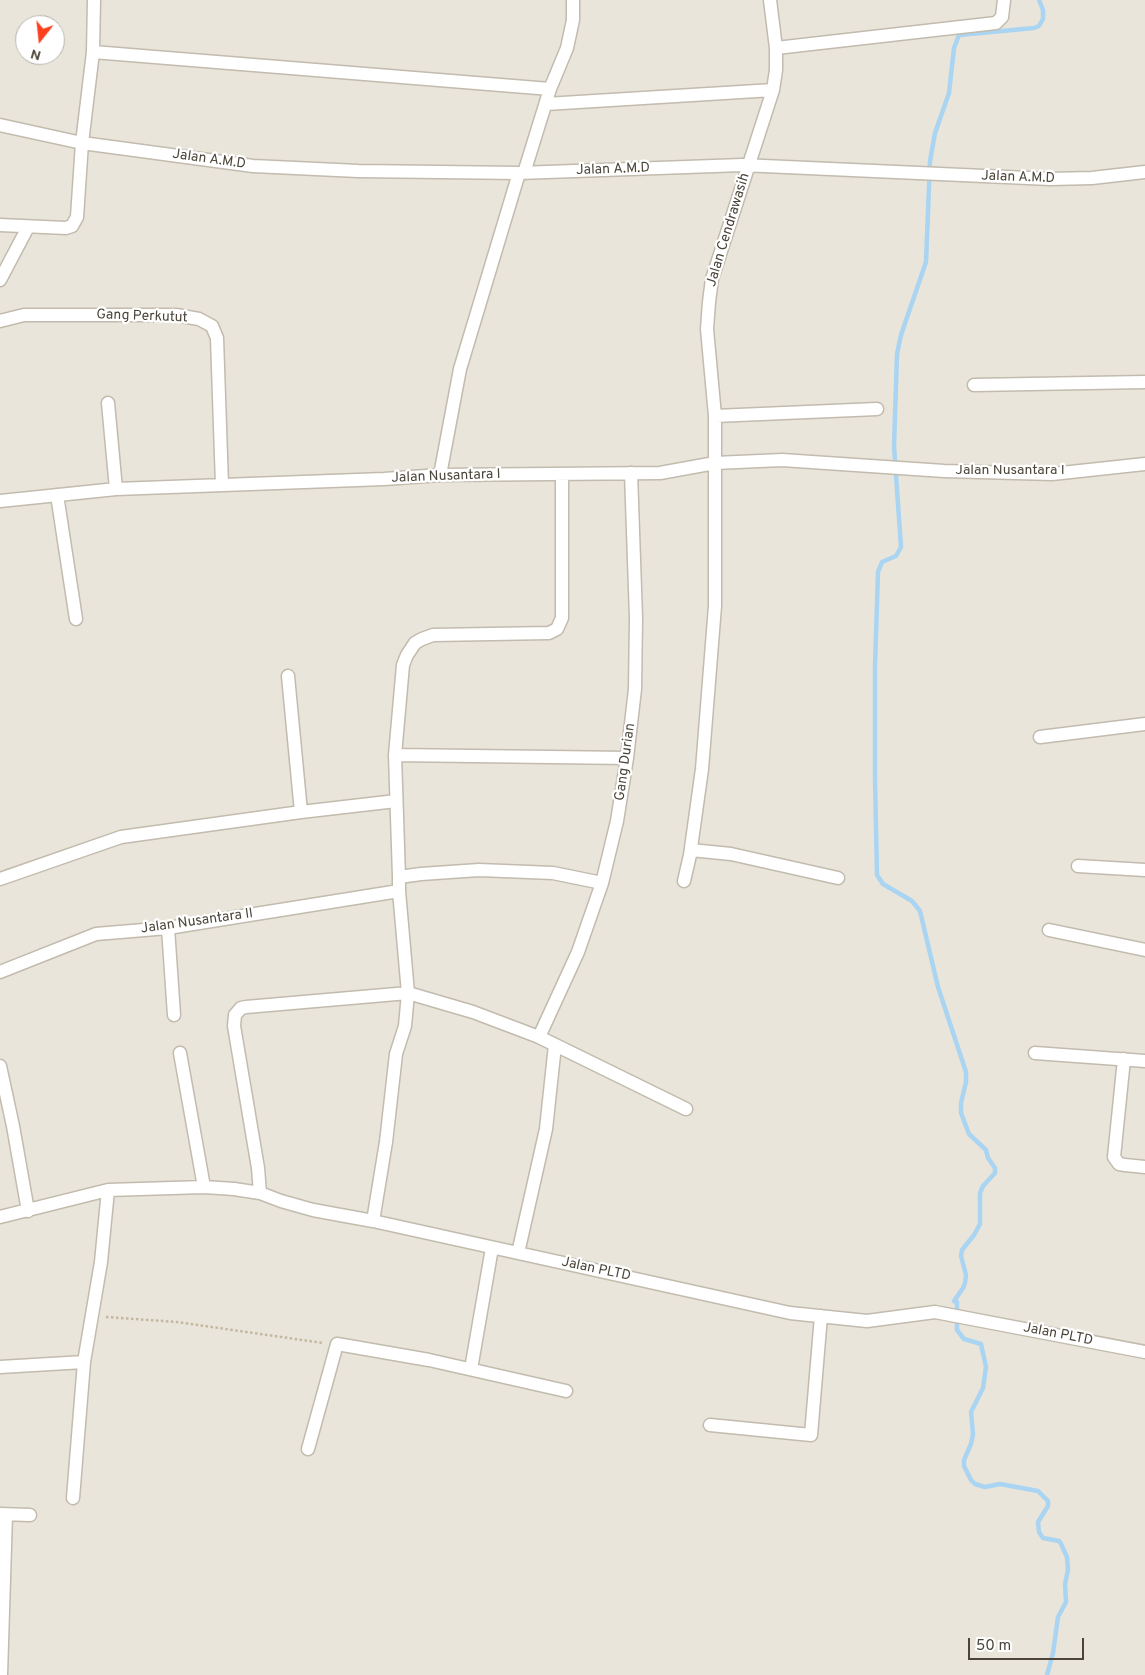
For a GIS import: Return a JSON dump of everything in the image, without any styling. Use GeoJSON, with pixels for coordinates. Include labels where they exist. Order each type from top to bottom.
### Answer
{"type":"FeatureCollection","features":[{"type":"Feature","properties":{"kind":"street"},"geometry":{"type":"LineString","coordinates":[[0,225],[66,228],[72,226],[75,222],[78,212],[82,143],[93,52],[94,0]]}},
{"type":"Feature","properties":{"kind":"street"},"geometry":{"type":"LineString","coordinates":[[440,475],[460,369],[550,89],[567,48],[573,20],[573,0]]}},
{"type":"Feature","properties":{"kind":"street","name":"Jalan Cendrawasih"},"geometry":{"type":"LineString","coordinates":[[684,880],[691,850],[702,769],[715,606],[715,416],[707,330],[708,302],[712,279],[773,90],[776,70],[776,48],[770,0]]}},
{"type":"Feature","properties":{"kind":"street"},"geometry":{"type":"LineString","coordinates":[[776,48],[996,23],[1002,17],[1004,0]]}},
{"type":"Feature","properties":{"kind":"street"},"geometry":{"type":"LineString","coordinates":[[93,52],[550,89]]}},
{"type":"Feature","properties":{"kind":"street"},"geometry":{"type":"LineString","coordinates":[[546,104],[773,90]]}},
{"type":"Feature","properties":{"kind":"street","name":"Jalan A.M.D"},"geometry":{"type":"LineString","coordinates":[[0,125],[82,143],[252,166],[358,171],[522,173],[748,166],[904,174],[1076,179],[1145,172]]}},
{"type":"Feature","properties":{"kind":"street"},"geometry":{"type":"LineString","coordinates":[[0,280],[28,227]]}},
{"type":"Feature","properties":{"kind":"street","name":"Gang Perkutut"},"geometry":{"type":"LineString","coordinates":[[0,320],[24,315],[176,315],[200,319],[212,326],[217,338],[222,485]]}},
{"type":"Feature","properties":{"kind":"street"},"geometry":{"type":"LineString","coordinates":[[974,386],[1145,382]]}},
{"type":"Feature","properties":{"kind":"street"},"geometry":{"type":"LineString","coordinates":[[108,403],[116,489]]}},
{"type":"Feature","properties":{"kind":"street"},"geometry":{"type":"LineString","coordinates":[[715,416],[877,409]]}},
{"type":"Feature","properties":{"kind":"street","name":"Jalan Nusantara I"},"geometry":{"type":"LineString","coordinates":[[0,501],[116,489],[384,479],[440,475],[660,473],[715,463],[782,460],[906,468],[1052,474],[1145,464]]}},
{"type":"Feature","properties":{"kind":"street","name":"Gang Durian"},"geometry":{"type":"LineString","coordinates":[[539,1037],[578,952],[602,883],[617,821],[628,758],[635,689],[636,618],[631,473]]}},
{"type":"Feature","properties":{"kind":"street"},"geometry":{"type":"LineString","coordinates":[[373,1221],[386,1142],[396,1054],[405,1026],[408,993],[399,891],[395,755],[404,665],[407,655],[415,643],[422,638],[434,635],[549,633],[557,629],[562,618],[562,474]]}},
{"type":"Feature","properties":{"kind":"street"},"geometry":{"type":"LineString","coordinates":[[57,495],[76,619]]}},
{"type":"Feature","properties":{"kind":"street"},"geometry":{"type":"LineString","coordinates":[[288,676],[301,812]]}},
{"type":"Feature","properties":{"kind":"street"},"geometry":{"type":"LineString","coordinates":[[1040,737],[1145,724]]}},
{"type":"Feature","properties":{"kind":"street"},"geometry":{"type":"LineString","coordinates":[[395,755],[628,758]]}},
{"type":"Feature","properties":{"kind":"street"},"geometry":{"type":"LineString","coordinates":[[0,879],[121,837],[396,801]]}},
{"type":"Feature","properties":{"kind":"street"},"geometry":{"type":"LineString","coordinates":[[691,850],[731,854],[838,878]]}},
{"type":"Feature","properties":{"kind":"street"},"geometry":{"type":"LineString","coordinates":[[1078,866],[1145,870]]}},
{"type":"Feature","properties":{"kind":"street"},"geometry":{"type":"LineString","coordinates":[[400,877],[479,870],[553,873],[602,883]]}},
{"type":"Feature","properties":{"kind":"street","name":"Jalan Nusantara II"},"geometry":{"type":"LineString","coordinates":[[0,972],[96,934],[168,928],[399,891]]}},
{"type":"Feature","properties":{"kind":"street"},"geometry":{"type":"LineString","coordinates":[[168,928],[174,1015]]}},
{"type":"Feature","properties":{"kind":"street"},"geometry":{"type":"LineString","coordinates":[[1049,930],[1145,950]]}},
{"type":"Feature","properties":{"kind":"street"},"geometry":{"type":"LineString","coordinates":[[260,1193],[258,1168],[234,1026],[235,1015],[241,1008],[408,993],[473,1012],[539,1037],[686,1108]]}},
{"type":"Feature","properties":{"kind":"street"},"geometry":{"type":"LineString","coordinates":[[518,1253],[546,1129],[555,1045]]}},
{"type":"Feature","properties":{"kind":"street"},"geometry":{"type":"LineString","coordinates":[[180,1053],[204,1187]]}},
{"type":"Feature","properties":{"kind":"street"},"geometry":{"type":"LineString","coordinates":[[1035,1053],[1145,1061]]}},
{"type":"Feature","properties":{"kind":"street"},"geometry":{"type":"LineString","coordinates":[[1124,1059],[1114,1157],[1119,1164],[1145,1167]]}},
{"type":"Feature","properties":{"kind":"street"},"geometry":{"type":"LineString","coordinates":[[0,1066],[28,1210]]}},
{"type":"Feature","properties":{"kind":"street","name":"Jalan PLTD"},"geometry":{"type":"LineString","coordinates":[[0,1216],[108,1190],[204,1187],[260,1193],[313,1210],[373,1221],[790,1313],[867,1321],[935,1312],[1145,1352]]}},
{"type":"Feature","properties":{"kind":"street"},"geometry":{"type":"LineString","coordinates":[[73,1498],[84,1362],[102,1253],[108,1190]]}},
{"type":"Feature","properties":{"kind":"street"},"geometry":{"type":"LineString","coordinates":[[471,1369],[492,1248]]}},
{"type":"Feature","properties":{"kind":"street"},"geometry":{"type":"LineString","coordinates":[[710,1425],[811,1435],[821,1316]]}},
{"type":"Feature","properties":{"kind":"street"},"geometry":{"type":"LineString","coordinates":[[308,1449],[337,1344],[429,1360],[566,1391]]}},
{"type":"Feature","properties":{"kind":"street"},"geometry":{"type":"LineString","coordinates":[[0,1367],[84,1362]]}},
{"type":"Feature","properties":{"kind":"street"},"geometry":{"type":"LineString","coordinates":[[1,1675],[3,1514],[30,1515]]}},
{"type":"Feature","properties":{"kind":"path"},"geometry":{"type":"LineString","coordinates":[[92,1316],[177,1322],[337,1344]]}},
{"type":"Feature","properties":{"kind":"shaded area"},"geometry":{"type":"Polygon","coordinates":[[[0,0],[1145,0],[1145,1675],[0,1675],[0,0]]]}},
{"type":"Feature","properties":{"kind":"waterway"},"geometry":{"type":"LineString","coordinates":[[1039,0],[1043,10],[1043,19],[1039,26],[959,35],[954,48],[949,93],[935,133],[930,161],[926,262],[901,335],[897,354],[894,446],[901,547],[896,556],[882,562],[878,572],[875,666],[875,778],[877,875],[883,884],[912,901],[920,911],[938,987],[966,1072],[961,1113],[969,1134],[986,1150],[988,1158],[995,1168],[995,1173],[983,1186],[980,1193],[980,1224],[962,1250],[961,1256],[966,1275],[965,1283],[954,1301],[957,1302],[957,1330],[964,1339],[981,1344],[986,1367],[983,1388],[971,1412],[973,1434],[964,1460],[964,1466],[975,1484],[985,1487],[1000,1484],[1038,1491],[1048,1501],[1048,1506],[1038,1522],[1039,1532],[1043,1538],[1059,1541],[1067,1557],[1068,1570],[1065,1584],[1066,1602],[1058,1617],[1053,1653],[1047,1675]]}}]}
